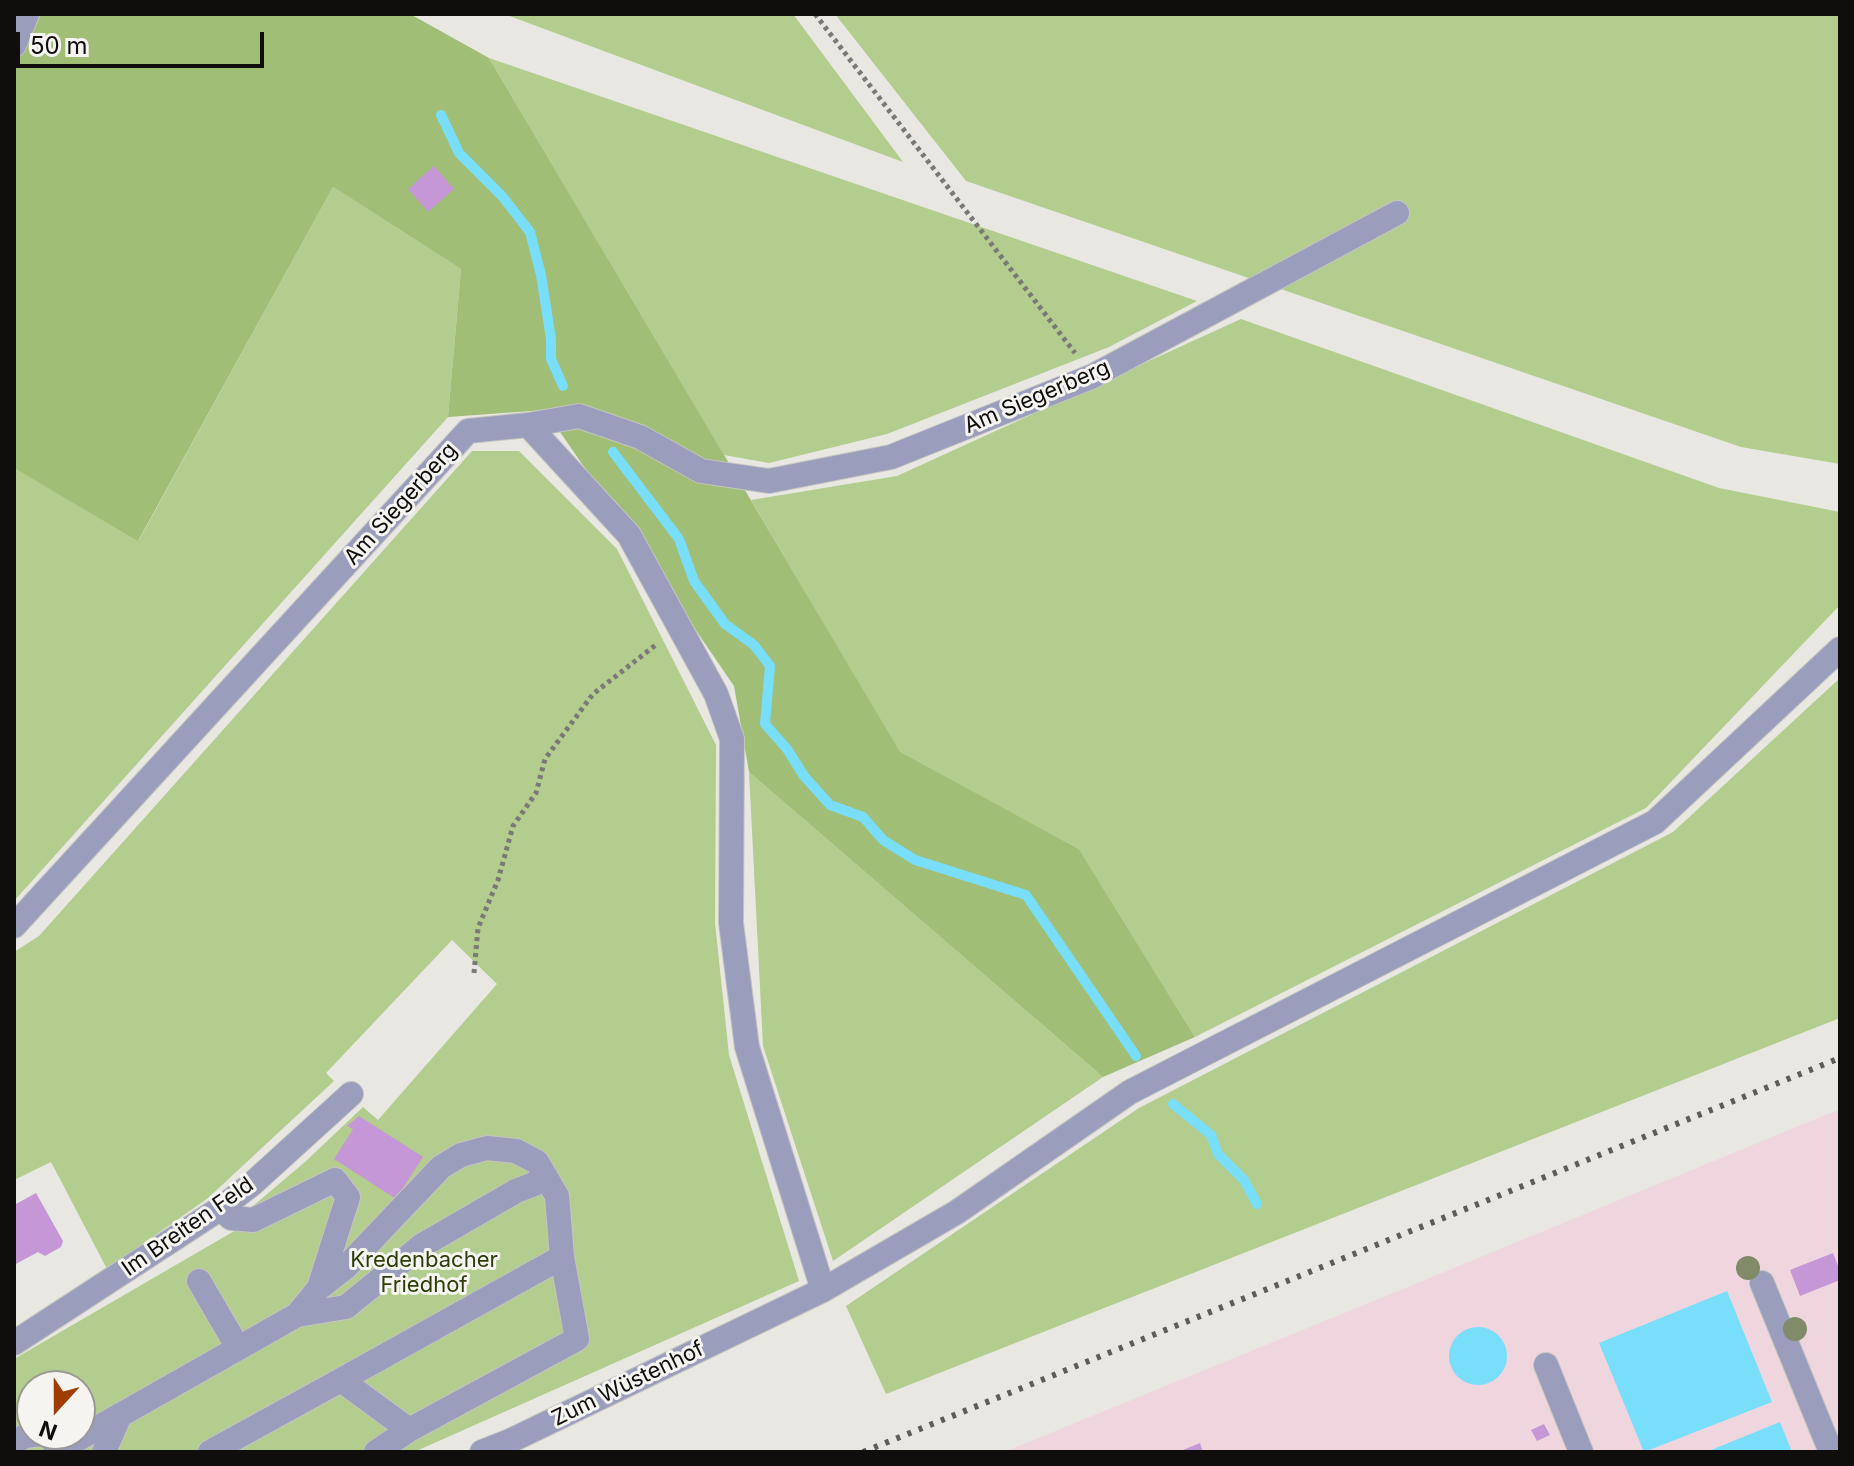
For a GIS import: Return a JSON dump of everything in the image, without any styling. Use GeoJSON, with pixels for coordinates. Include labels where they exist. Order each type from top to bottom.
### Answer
{"type":"FeatureCollection","features":[{"type":"Feature","properties":{"kind":"street"},"geometry":{"type":"LineString","coordinates":[[14,45],[27,14]]}},
{"type":"Feature","properties":{"kind":"street","name":"Am Siegerberg"},"geometry":{"type":"LineString","coordinates":[[14,926],[468,431],[579,416],[640,437],[701,471],[769,481],[891,457],[1093,376],[1397,213]]}},
{"type":"Feature","properties":{"kind":"street"},"geometry":{"type":"LineString","coordinates":[[528,425],[629,535],[716,694],[732,739],[731,923],[747,1047],[823,1290]]}},
{"type":"Feature","properties":{"kind":"street","name":"Zum Wüstenhof"},"geometry":{"type":"LineString","coordinates":[[482,1452],[823,1290],[957,1212],[1130,1092],[1655,822],[1840,649]]}},
{"type":"Feature","properties":{"kind":"street","name":"Im Breiten Feld"},"geometry":{"type":"LineString","coordinates":[[14,1343],[221,1208],[351,1094]]}},
{"type":"Feature","properties":{"kind":"street"},"geometry":{"type":"LineString","coordinates":[[297,1315],[319,1288],[395,1220],[441,1167],[461,1155],[487,1148],[516,1151],[537,1162],[557,1196],[562,1257],[577,1339],[409,1430],[376,1452]]}},
{"type":"Feature","properties":{"kind":"street"},"geometry":{"type":"LineString","coordinates":[[96,1425],[120,1415],[297,1315],[346,1307],[418,1242],[516,1191],[547,1179]]}},
{"type":"Feature","properties":{"kind":"street"},"geometry":{"type":"LineString","coordinates":[[221,1208],[231,1218],[253,1220],[335,1180],[348,1197],[319,1288]]}},
{"type":"Feature","properties":{"kind":"street"},"geometry":{"type":"LineString","coordinates":[[210,1452],[562,1257]]}},
{"type":"Feature","properties":{"kind":"street"},"geometry":{"type":"LineString","coordinates":[[199,1281],[238,1348]]}},
{"type":"Feature","properties":{"kind":"street"},"geometry":{"type":"LineString","coordinates":[[1762,1283],[1831,1452]]}},
{"type":"Feature","properties":{"kind":"street"},"geometry":{"type":"LineString","coordinates":[[1546,1365],[1581,1452]]}},
{"type":"Feature","properties":{"kind":"street"},"geometry":{"type":"LineString","coordinates":[[341,1380],[409,1430]]}},
{"type":"Feature","properties":{"kind":"street"},"geometry":{"type":"LineString","coordinates":[[104,1452],[120,1415]]}},
{"type":"Feature","properties":{"kind":"path"},"geometry":{"type":"LineString","coordinates":[[815,14],[1093,376]]}},
{"type":"Feature","properties":{"kind":"path"},"geometry":{"type":"LineString","coordinates":[[474,973],[478,928],[498,880],[513,826],[536,793],[545,759],[593,694],[680,626]]}},
{"type":"Feature","properties":{"kind":"shaded area"},"geometry":{"type":"Polygon","coordinates":[[[1840,1109],[1840,1452],[1004,1452],[1398,1291],[1840,1109]]]}},
{"type":"Feature","properties":{"kind":"green space"},"geometry":{"type":"Polygon","coordinates":[[[14,14],[410,14],[489,58],[900,752],[1079,849],[1195,1037],[1103,1077],[749,772],[734,686],[545,410],[448,417],[461,269],[333,187],[138,541],[14,468],[14,14]]]}},
{"type":"Feature","properties":{"kind":"green space"},"geometry":{"type":"Polygon","coordinates":[[[504,14],[793,14],[903,162],[504,14]]]}},
{"type":"Feature","properties":{"kind":"green space"},"geometry":{"type":"Polygon","coordinates":[[[835,14],[1840,14],[1840,464],[1741,447],[966,181],[835,14]]]}},
{"type":"Feature","properties":{"kind":"green space"},"geometry":{"type":"Polygon","coordinates":[[[489,58],[1197,301],[1109,347],[887,434],[769,463],[724,455],[489,58]]]}},
{"type":"Feature","properties":{"kind":"green space"},"geometry":{"type":"Polygon","coordinates":[[[333,187],[461,269],[448,417],[14,901],[14,468],[139,540],[333,187]]]}},
{"type":"Feature","properties":{"kind":"green space"},"geometry":{"type":"Polygon","coordinates":[[[1241,319],[1719,488],[1840,512],[1840,605],[1646,808],[1195,1037],[1079,849],[900,753],[751,500],[897,476],[1241,319]]]}},
{"type":"Feature","properties":{"kind":"green space","name":"Kredenbacher Friedhof"},"geometry":{"type":"Polygon","coordinates":[[[472,451],[519,451],[617,549],[716,745],[715,923],[729,1055],[799,1281],[414,1452],[14,1452],[14,1359],[236,1230],[247,1211],[363,1107],[378,1120],[497,984],[452,940],[326,1073],[334,1081],[208,1198],[107,1269],[51,1162],[14,1180],[14,952],[39,936],[472,451]]]}},
{"type":"Feature","properties":{"kind":"green space"},"geometry":{"type":"Polygon","coordinates":[[[1840,678],[1840,1018],[886,1394],[846,1306],[1139,1108],[1673,832],[1840,678]]]}},
{"type":"Feature","properties":{"kind":"green space"},"geometry":{"type":"Polygon","coordinates":[[[749,772],[1103,1077],[833,1261],[763,1046],[749,772]]]}},
{"type":"Feature","properties":{"kind":"water"},"geometry":{"type":"Polygon","coordinates":[[[1727,1291],[1772,1402],[1644,1452],[1599,1343],[1727,1291]]]}},
{"type":"Feature","properties":{"kind":"water"},"geometry":{"type":"Polygon","coordinates":[[[1478,1327],[1489,1329],[1498,1336],[1505,1345],[1505,1367],[1498,1376],[1489,1383],[1478,1385],[1467,1383],[1458,1376],[1451,1367],[1449,1356],[1451,1345],[1458,1336],[1467,1329],[1478,1327]]]}},
{"type":"Feature","properties":{"kind":"water"},"geometry":{"type":"Polygon","coordinates":[[[1780,1422],[1792,1452],[1706,1452],[1780,1422]]]}},
{"type":"Feature","properties":{"kind":"building"},"geometry":{"type":"Polygon","coordinates":[[[434,166],[454,189],[428,212],[408,189],[434,166]]]}},
{"type":"Feature","properties":{"kind":"building"},"geometry":{"type":"Polygon","coordinates":[[[359,1116],[423,1157],[396,1199],[334,1159],[353,1129],[347,1126],[359,1116]]]}},
{"type":"Feature","properties":{"kind":"building"},"geometry":{"type":"Polygon","coordinates":[[[36,1193],[63,1241],[61,1247],[45,1256],[38,1252],[14,1265],[14,1205],[36,1193]]]}},
{"type":"Feature","properties":{"kind":"building"},"geometry":{"type":"Polygon","coordinates":[[[1833,1253],[1840,1280],[1800,1296],[1790,1270],[1833,1253]]]}},
{"type":"Feature","properties":{"kind":"building"},"geometry":{"type":"Polygon","coordinates":[[[1544,1424],[1550,1435],[1537,1441],[1531,1430],[1544,1424]]]}},
{"type":"Feature","properties":{"kind":"building"},"geometry":{"type":"Polygon","coordinates":[[[1200,1443],[1203,1452],[1178,1452],[1200,1443]]]}},
{"type":"Feature","properties":{"kind":"waterway"},"geometry":{"type":"LineString","coordinates":[[441,115],[459,153],[502,196],[530,232],[541,275],[551,359],[563,386]]}},
{"type":"Feature","properties":{"kind":"waterway"},"geometry":{"type":"LineString","coordinates":[[613,452],[679,539],[694,581],[725,624],[754,645],[770,666],[765,724],[787,749],[804,776],[830,805],[863,817],[883,840],[915,860],[1026,895],[1136,1056]]}},
{"type":"Feature","properties":{"kind":"waterway"},"geometry":{"type":"LineString","coordinates":[[1173,1104],[1211,1135],[1218,1154],[1244,1180],[1257,1204]]}},
{"type":"Feature","properties":{"kind":"railway"},"geometry":{"type":"LineString","coordinates":[[863,1452],[1840,1058]]}}]}
